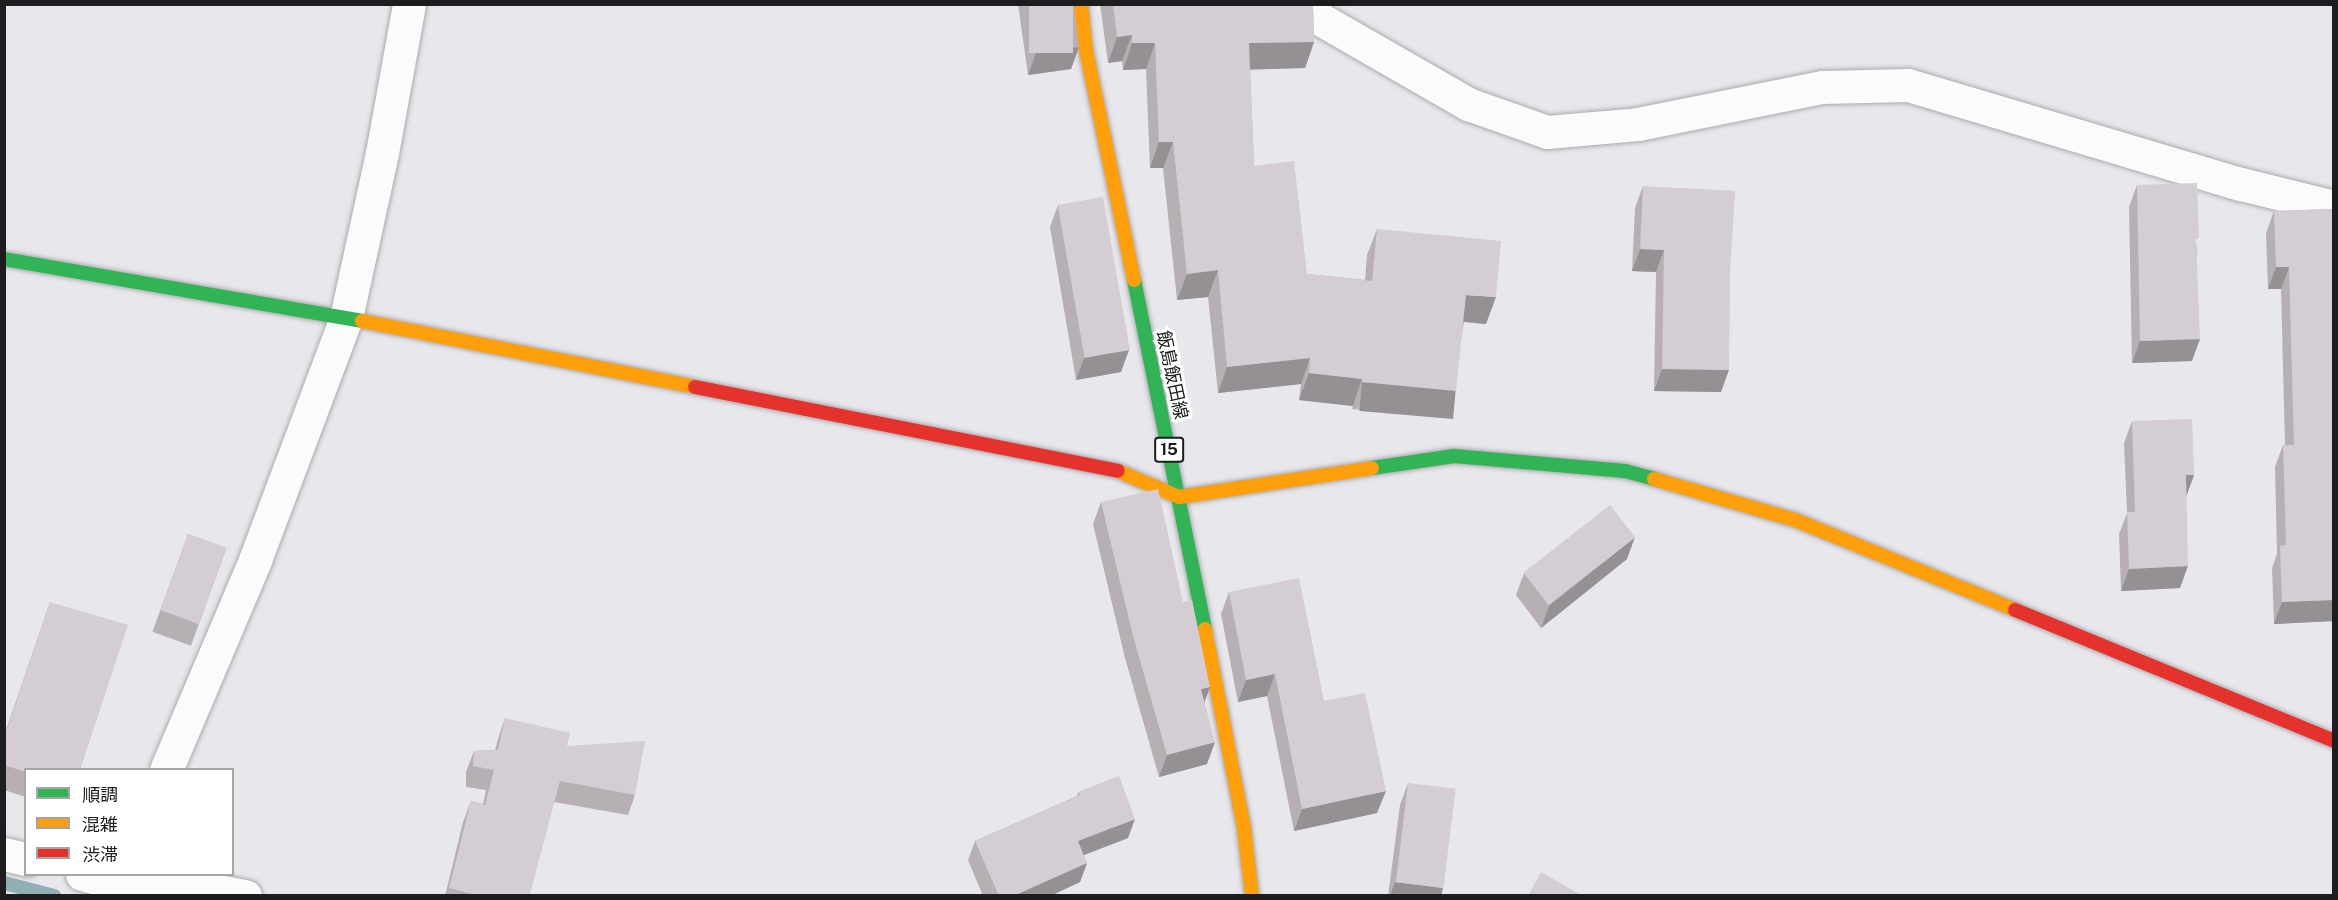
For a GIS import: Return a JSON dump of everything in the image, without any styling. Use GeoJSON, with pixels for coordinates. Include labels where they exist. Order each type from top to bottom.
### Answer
{"type":"FeatureCollection","features":[{"type":"Feature","properties":{"kind":"street"},"geometry":{"type":"LineString","coordinates":[[167,768],[255,560],[346,318],[382,153],[409,4]]}},
{"type":"Feature","properties":{"kind":"street","name":"飯島飯田線"},"geometry":{"type":"LineString","coordinates":[[1081,4],[1086,50],[1179,497],[1244,828],[1252,896]]}},
{"type":"Feature","properties":{"kind":"street"},"geometry":{"type":"LineString","coordinates":[[1294,4],[1468,104],[1547,132],[1638,124],[1822,87],[1908,85],[2230,180],[2334,207]]}},
{"type":"Feature","properties":{"kind":"street"},"geometry":{"type":"LineString","coordinates":[[4,259],[346,318],[1122,472],[1179,497],[1454,456],[1625,471],[1795,520],[2334,741]]}},
{"type":"Feature","properties":{"kind":"street"},"geometry":{"type":"LineString","coordinates":[[4,854],[24,859]]}},
{"type":"Feature","properties":{"kind":"street"},"geometry":{"type":"LineString","coordinates":[[88,876],[117,885],[146,877],[245,896]]}},
{"type":"Feature","properties":{"kind":"building"},"geometry":{"type":"Polygon","coordinates":[[[1029,4],[1073,4],[1073,53],[1029,53],[1029,4]]]}},
{"type":"Feature","properties":{"kind":"building"},"geometry":{"type":"Polygon","coordinates":[[[1113,4],[1313,5],[1314,42],[1249,43],[1254,166],[1294,161],[1307,274],[1372,281],[1377,229],[1501,241],[1496,297],[1466,295],[1456,391],[1362,382],[1362,379],[1309,373],[1310,358],[1227,367],[1218,270],[1187,274],[1173,142],[1159,142],[1155,43],[1132,43],[1132,35],[1117,37],[1113,4]]]}},
{"type":"Feature","properties":{"kind":"building"},"geometry":{"type":"Polygon","coordinates":[[[2197,183],[2199,239],[2196,239],[2200,339],[2140,341],[2137,185],[2197,183]]]}},
{"type":"Feature","properties":{"kind":"building"},"geometry":{"type":"Polygon","coordinates":[[[1643,186],[1735,191],[1730,272],[1729,370],[1662,369],[1664,250],[1640,249],[1643,186]]]}},
{"type":"Feature","properties":{"kind":"building"},"geometry":{"type":"Polygon","coordinates":[[[1103,197],[1130,350],[1085,358],[1058,205],[1103,197]]]}},
{"type":"Feature","properties":{"kind":"building"},"geometry":{"type":"Polygon","coordinates":[[[2334,209],[2334,600],[2282,602],[2280,546],[2286,545],[2283,445],[2294,445],[2289,267],[2276,267],[2274,211],[2334,209]]]}},
{"type":"Feature","properties":{"kind":"building"},"geometry":{"type":"Polygon","coordinates":[[[2192,419],[2194,475],[2186,475],[2188,566],[2129,569],[2127,512],[2135,512],[2132,421],[2192,419]]]}},
{"type":"Feature","properties":{"kind":"building"},"geometry":{"type":"Polygon","coordinates":[[[1158,489],[1183,602],[1192,600],[1210,687],[1201,689],[1215,742],[1167,755],[1133,636],[1101,502],[1158,489]]]}},
{"type":"Feature","properties":{"kind":"building"},"geometry":{"type":"Polygon","coordinates":[[[1610,505],[1635,537],[1549,605],[1523,573],[1610,505]]]}},
{"type":"Feature","properties":{"kind":"building"},"geometry":{"type":"Polygon","coordinates":[[[188,534],[227,548],[199,624],[160,610],[188,534]]]}},
{"type":"Feature","properties":{"kind":"building"},"geometry":{"type":"Polygon","coordinates":[[[1299,578],[1324,701],[1365,693],[1386,791],[1302,809],[1275,674],[1246,680],[1229,592],[1299,578]]]}},
{"type":"Feature","properties":{"kind":"building"},"geometry":{"type":"Polygon","coordinates":[[[50,602],[128,625],[81,768],[24,768],[24,771],[4,765],[4,738],[50,602]]]}},
{"type":"Feature","properties":{"kind":"building"},"geometry":{"type":"Polygon","coordinates":[[[505,718],[570,733],[567,746],[645,741],[635,795],[560,781],[529,896],[480,896],[449,888],[471,801],[485,805],[494,770],[473,766],[474,751],[498,750],[505,718]]]}},
{"type":"Feature","properties":{"kind":"building"},"geometry":{"type":"Polygon","coordinates":[[[1119,776],[1135,819],[1078,841],[1087,863],[1013,896],[999,896],[975,841],[1080,795],[1078,792],[1119,776]]]}},
{"type":"Feature","properties":{"kind":"building"},"geometry":{"type":"Polygon","coordinates":[[[1408,783],[1456,789],[1443,888],[1396,882],[1408,783]]]}},
{"type":"Feature","properties":{"kind":"building"},"geometry":{"type":"Polygon","coordinates":[[[1541,872],[1583,896],[1528,896],[1541,872]]]}},
{"type":"Feature","properties":{"kind":"waterway"},"geometry":{"type":"LineString","coordinates":[[4,883],[54,896]]}},
{"type":"Feature","properties":{"kind":"traffic: fast"},"geometry":{"type":"LineString","coordinates":[[4,259],[362,321]]}},
{"type":"Feature","properties":{"kind":"traffic: fast"},"geometry":{"type":"LineString","coordinates":[[1134,280],[1205,629]]}},
{"type":"Feature","properties":{"kind":"traffic: fast"},"geometry":{"type":"LineString","coordinates":[[1372,468],[1454,456],[1625,471],[1654,479]]}},
{"type":"Feature","properties":{"kind":"traffic: slow"},"geometry":{"type":"LineString","coordinates":[[1081,4],[1086,50],[1134,280]]}},
{"type":"Feature","properties":{"kind":"traffic: slow"},"geometry":{"type":"LineString","coordinates":[[362,321],[695,387]]}},
{"type":"Feature","properties":{"kind":"traffic: slow"},"geometry":{"type":"LineString","coordinates":[[1118,471],[1179,497],[1372,468]]}},
{"type":"Feature","properties":{"kind":"traffic: slow"},"geometry":{"type":"LineString","coordinates":[[1654,479],[1795,520],[2015,610]]}},
{"type":"Feature","properties":{"kind":"traffic: slow"},"geometry":{"type":"LineString","coordinates":[[1205,629],[1244,828],[1252,896]]}},
{"type":"Feature","properties":{"kind":"traffic: jam"},"geometry":{"type":"LineString","coordinates":[[695,387],[1118,471]]}},
{"type":"Feature","properties":{"kind":"traffic: jam"},"geometry":{"type":"LineString","coordinates":[[2015,610],[2334,741]]}}]}
